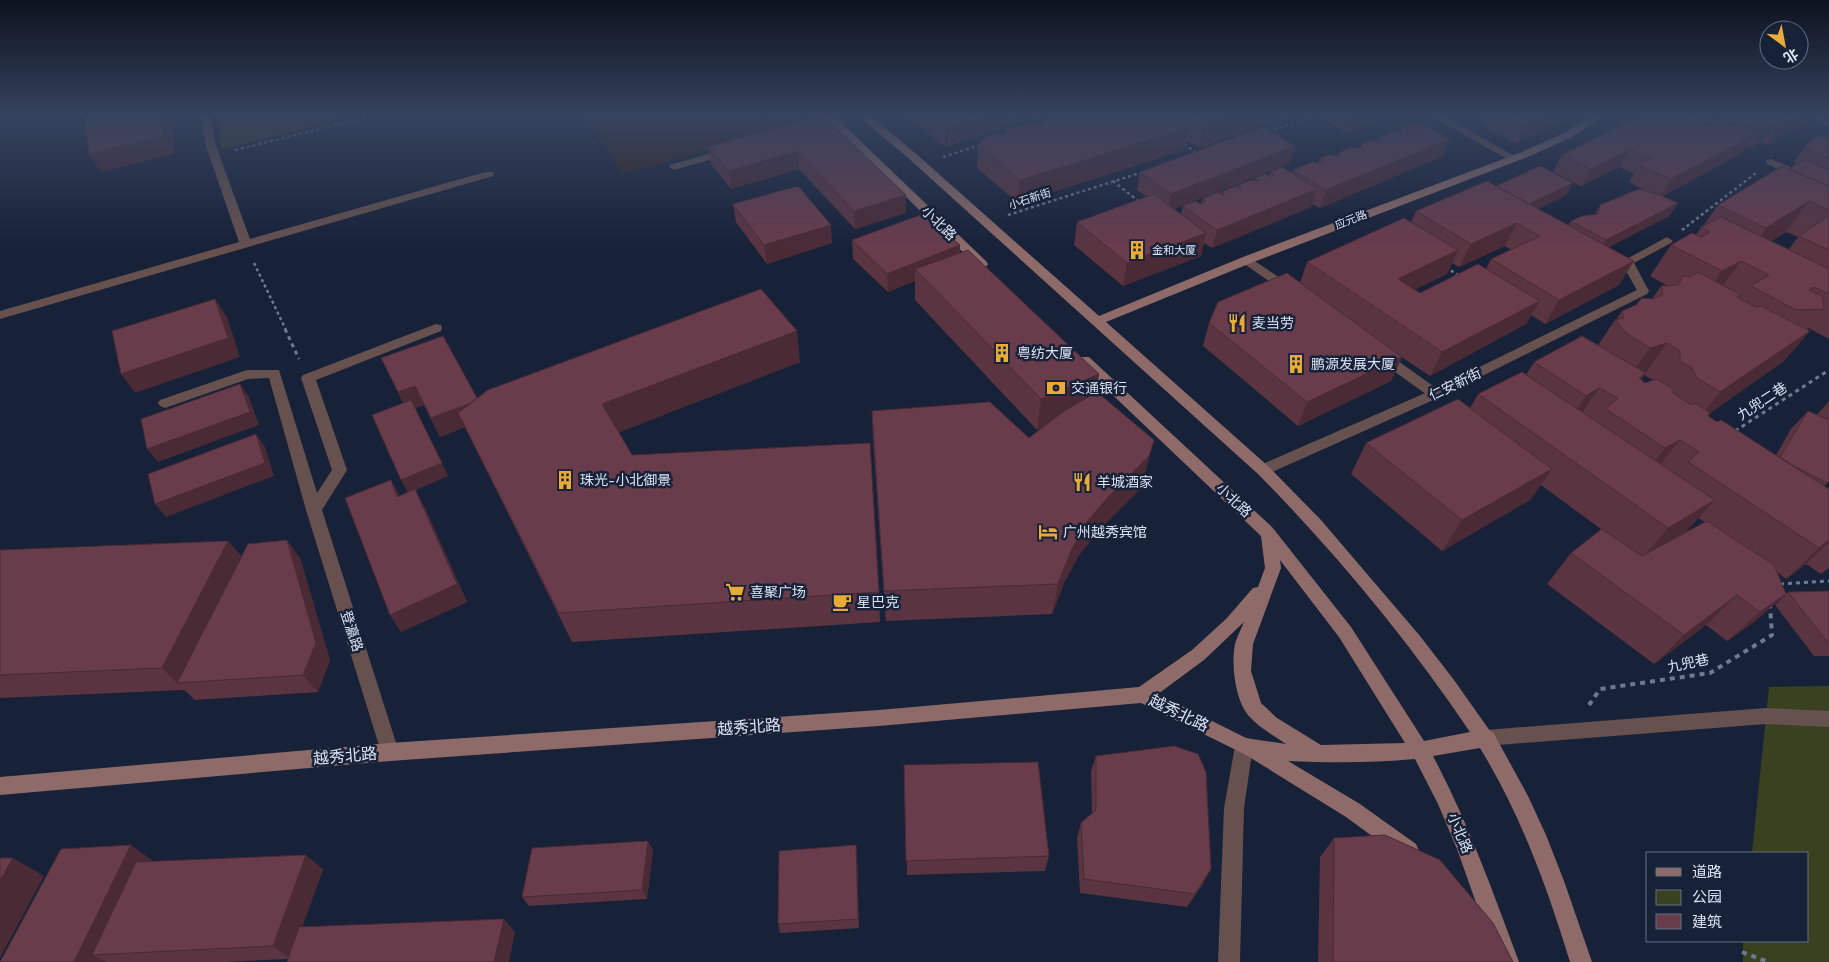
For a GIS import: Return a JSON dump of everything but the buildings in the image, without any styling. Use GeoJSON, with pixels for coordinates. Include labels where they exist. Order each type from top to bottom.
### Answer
{"type":"FeatureCollection","features":[{"type":"Feature","properties":{"kind":"main road","name":"小北路"},"geometry":{"type":"LineString","coordinates":[[872,159],[992,274]]}},
{"type":"Feature","properties":{"kind":"main road"},"geometry":{"type":"LineString","coordinates":[[915,159],[1263,470],[1312,520],[1352,566],[1410,636],[1486,738],[1521,803],[1542,852],[1581,962]]}},
{"type":"Feature","properties":{"kind":"main road","name":"应元路"},"geometry":{"type":"LineString","coordinates":[[1098,321],[1247,260],[1511,159]]}},
{"type":"Feature","properties":{"kind":"main road","name":"小北路"},"geometry":{"type":"LineString","coordinates":[[1073,350],[1266,531],[1345,632],[1420,750],[1445,798],[1467,848],[1508,962]]}},
{"type":"Feature","properties":{"kind":"main road"},"geometry":{"type":"LineString","coordinates":[[1266,531],[1273,568],[1244,644],[1242,671],[1247,693],[1254,708],[1272,724],[1319,754]]}},
{"type":"Feature","properties":{"kind":"main road"},"geometry":{"type":"LineString","coordinates":[[1142,695],[1198,655],[1232,624],[1267,585]]}},
{"type":"Feature","properties":{"kind":"main road","name":"越秀北路"},"geometry":{"type":"LineString","coordinates":[[0,786],[390,752],[879,718],[1142,695],[1244,746],[1284,752],[1319,754],[1388,753],[1420,750],[1486,738]]}},
{"type":"Feature","properties":{"kind":"main road"},"geometry":{"type":"LineString","coordinates":[[1244,746],[1298,776],[1379,828],[1427,865]]}},
{"type":"Feature","properties":{"kind":"main road"},"geometry":{"type":"LineString","coordinates":[[1468,901],[1496,925]]}},
{"type":"Feature","properties":{"kind":"street"},"geometry":{"type":"LineString","coordinates":[[216,159],[246,245]]}},
{"type":"Feature","properties":{"kind":"street"},"geometry":{"type":"LineString","coordinates":[[674,167],[702,159]]}},
{"type":"Feature","properties":{"kind":"street"},"geometry":{"type":"LineString","coordinates":[[1771,162],[1829,187]]}},
{"type":"Feature","properties":{"kind":"street"},"geometry":{"type":"LineString","coordinates":[[0,315],[489,174]]}},
{"type":"Feature","properties":{"kind":"street","name":"仁安新街"},"geometry":{"type":"LineString","coordinates":[[1263,470],[1435,394],[1643,291],[1627,262],[1667,241]]}},
{"type":"Feature","properties":{"kind":"street"},"geometry":{"type":"LineString","coordinates":[[1247,260],[1302,299]]}},
{"type":"Feature","properties":{"kind":"street"},"geometry":{"type":"LineString","coordinates":[[314,510],[340,470],[308,378],[436,328]]}},
{"type":"Feature","properties":{"kind":"street"},"geometry":{"type":"LineString","coordinates":[[1372,349],[1435,394]]}},
{"type":"Feature","properties":{"kind":"street","name":"登瀛路"},"geometry":{"type":"LineString","coordinates":[[165,403],[247,374],[274,373],[314,510],[390,752]]}},
{"type":"Feature","properties":{"kind":"street"},"geometry":{"type":"LineString","coordinates":[[1486,738],[1766,716],[1829,719]]}},
{"type":"Feature","properties":{"kind":"street"},"geometry":{"type":"LineString","coordinates":[[1229,962],[1234,808],[1244,746]]}},
{"type":"Feature","properties":{"kind":"path"},"geometry":{"type":"LineString","coordinates":[[921,164],[937,159]]}},
{"type":"Feature","properties":{"kind":"path"},"geometry":{"type":"LineString","coordinates":[[1688,236],[1680,231],[1771,162]]}},
{"type":"Feature","properties":{"kind":"path","name":"小石新街"},"geometry":{"type":"LineString","coordinates":[[986,222],[1147,171]]}},
{"type":"Feature","properties":{"kind":"path"},"geometry":{"type":"LineString","coordinates":[[1113,181],[1143,205]]}},
{"type":"Feature","properties":{"kind":"path"},"geometry":{"type":"LineString","coordinates":[[246,245],[308,378]]}},
{"type":"Feature","properties":{"kind":"path"},"geometry":{"type":"LineString","coordinates":[[1438,262],[1462,278]]}},
{"type":"Feature","properties":{"kind":"path","name":"九兜二巷"},"geometry":{"type":"LineString","coordinates":[[1731,433],[1829,370]]}},
{"type":"Feature","properties":{"kind":"path"},"geometry":{"type":"LineString","coordinates":[[1779,584],[1829,581]]}},
{"type":"Feature","properties":{"kind":"path","name":"九兜巷"},"geometry":{"type":"LineString","coordinates":[[1572,731],[1600,688],[1710,673],[1772,635],[1770,602]]}},
{"type":"Feature","properties":{"kind":"path"},"geometry":{"type":"LineString","coordinates":[[1742,952],[1768,962]]}},
{"type":"Feature","properties":{"kind":"shaded area"},"geometry":{"type":"Polygon","coordinates":[[[613,159],[676,159],[623,174],[613,159]]]}},
{"type":"Feature","properties":{"kind":"green space"},"geometry":{"type":"Polygon","coordinates":[[[1829,686],[1829,962],[1743,962],[1743,942],[1809,942],[1809,852],[1752,852],[1769,687],[1829,686]]]}},
{"type":"Feature","properties":{"kind":"place","name":"金和大厦"},"geometry":{"type":"Point","coordinates":[1137,250]}},
{"type":"Feature","properties":{"kind":"place","name":"麦当劳"},"geometry":{"type":"Point","coordinates":[1237,323]}},
{"type":"Feature","properties":{"kind":"place","name":"粤纺大厦"},"geometry":{"type":"Point","coordinates":[1002,353]}},
{"type":"Feature","properties":{"kind":"place","name":"鹏源发展大厦"},"geometry":{"type":"Point","coordinates":[1296,364]}},
{"type":"Feature","properties":{"kind":"place","name":"交通银行"},"geometry":{"type":"Point","coordinates":[1056,388]}},
{"type":"Feature","properties":{"kind":"place","name":"珠光-小北御景"},"geometry":{"type":"Point","coordinates":[565,480]}},
{"type":"Feature","properties":{"kind":"place","name":"羊城酒家"},"geometry":{"type":"Point","coordinates":[1082,482]}},
{"type":"Feature","properties":{"kind":"place","name":"广州越秀宾馆"},"geometry":{"type":"Point","coordinates":[1048,532]}},
{"type":"Feature","properties":{"kind":"place","name":"喜聚广场"},"geometry":{"type":"Point","coordinates":[735,592]}},
{"type":"Feature","properties":{"kind":"place","name":"星巴克"},"geometry":{"type":"Point","coordinates":[842,602]}}]}
